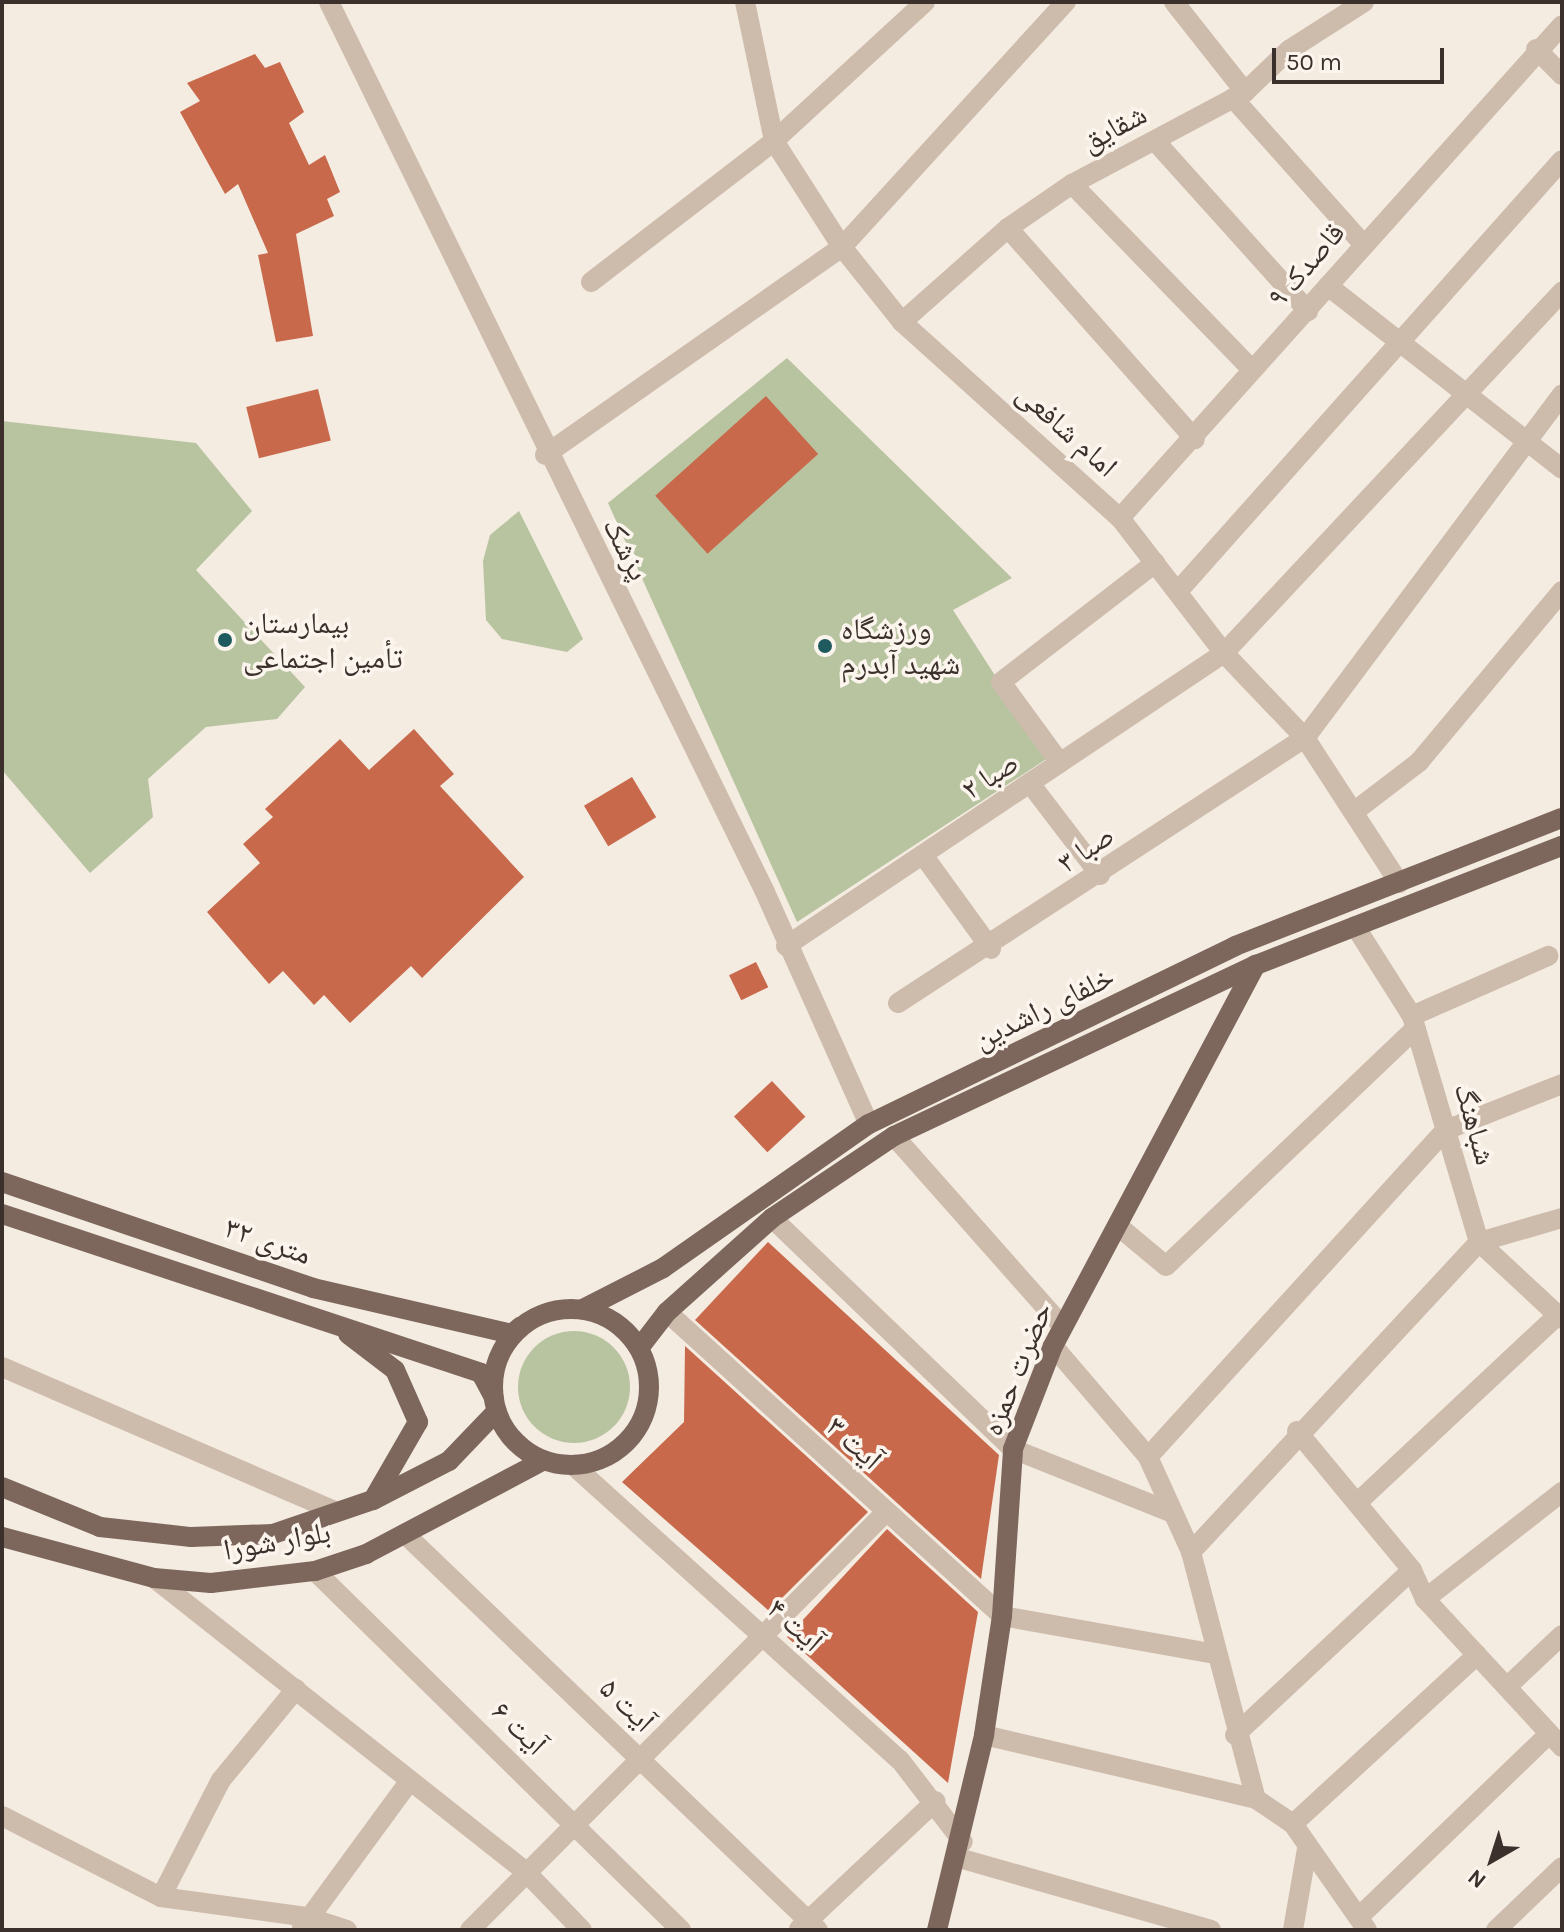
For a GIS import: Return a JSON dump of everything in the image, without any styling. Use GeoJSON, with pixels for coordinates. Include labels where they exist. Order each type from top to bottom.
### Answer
{"type":"FeatureCollection","features":[{"type":"Feature","properties":{"kind":"main road","name":"خلفای راشدین"},"geometry":{"type":"LineString","coordinates":[[583,1309],[663,1268],[869,1124],[1235,946],[1562,818]]}},
{"type":"Feature","properties":{"kind":"main road","name":"خلفای راشدین"},"geometry":{"type":"LineString","coordinates":[[640,1347],[667,1312],[772,1218],[894,1136],[1256,965],[1562,846]]}},
{"type":"Feature","properties":{"kind":"main road","name":"حضرت حمزه"},"geometry":{"type":"LineString","coordinates":[[937,1930],[961,1850],[984,1735],[1002,1616],[1013,1449],[1053,1346],[1256,965]]}},
{"type":"Feature","properties":{"kind":"main road","name":"۳۲ متری"},"geometry":{"type":"LineString","coordinates":[[2,1182],[313,1288],[512,1334],[520,1327]]}},
{"type":"Feature","properties":{"kind":"main road"},"geometry":{"type":"LineString","coordinates":[[30,1223],[40,1195]]}},
{"type":"Feature","properties":{"kind":"main road","name":"۳۲ متری"},"geometry":{"type":"LineString","coordinates":[[2,1214],[481,1373],[495,1404]]}},
{"type":"Feature","properties":{"kind":"main road"},"geometry":{"type":"LineString","coordinates":[[583,1309],[620,1326],[640,1347],[649,1387],[635,1432],[597,1461],[573,1465],[544,1460],[524,1449],[495,1404],[504,1347],[520,1327],[549,1312],[583,1309]]}},
{"type":"Feature","properties":{"kind":"main road"},"geometry":{"type":"LineString","coordinates":[[332,1322],[395,1370],[418,1422],[373,1500]]}},
{"type":"Feature","properties":{"kind":"main road","name":"بلوار شورا"},"geometry":{"type":"LineString","coordinates":[[2,1487],[100,1527],[191,1537],[273,1534],[373,1500],[449,1461],[495,1404]]}},
{"type":"Feature","properties":{"kind":"main road","name":"بلوار شورا"},"geometry":{"type":"LineString","coordinates":[[2,1537],[154,1578],[211,1583],[315,1571],[405,1534],[544,1460]]}},
{"type":"Feature","properties":{"kind":"street","name":"پزشک"},"geometry":{"type":"LineString","coordinates":[[329,2],[545,455],[786,946],[869,1124]]}},
{"type":"Feature","properties":{"kind":"street","name":"امام شافعی"},"geometry":{"type":"LineString","coordinates":[[745,2],[774,141],[842,247],[902,322],[1120,518],[1180,589],[1224,653],[1305,738],[1399,883]]}},
{"type":"Feature","properties":{"kind":"street"},"geometry":{"type":"LineString","coordinates":[[591,282],[774,141],[925,2]]}},
{"type":"Feature","properties":{"kind":"street"},"geometry":{"type":"LineString","coordinates":[[545,455],[842,247],[1066,2]]}},
{"type":"Feature","properties":{"kind":"street"},"geometry":{"type":"LineString","coordinates":[[1174,2],[1239,95],[1364,245]]}},
{"type":"Feature","properties":{"kind":"street","name":"شقایق"},"geometry":{"type":"LineString","coordinates":[[902,322],[1008,228],[1072,184],[1239,95],[1289,50],[1364,2]]}},
{"type":"Feature","properties":{"kind":"street","name":"قاصدک ۹"},"geometry":{"type":"LineString","coordinates":[[1120,518],[1195,439],[1251,369],[1308,311],[1536,49],[1562,25]]}},
{"type":"Feature","properties":{"kind":"street"},"geometry":{"type":"LineString","coordinates":[[1536,49],[1562,75]]}},
{"type":"Feature","properties":{"kind":"street"},"geometry":{"type":"LineString","coordinates":[[1155,141],[1308,311]]}},
{"type":"Feature","properties":{"kind":"street"},"geometry":{"type":"LineString","coordinates":[[1180,589],[1395,340],[1562,160]]}},
{"type":"Feature","properties":{"kind":"street"},"geometry":{"type":"LineString","coordinates":[[1072,184],[1251,369]]}},
{"type":"Feature","properties":{"kind":"street"},"geometry":{"type":"LineString","coordinates":[[1008,228],[1195,439]]}},
{"type":"Feature","properties":{"kind":"street"},"geometry":{"type":"LineString","coordinates":[[1328,286],[1562,469]]}},
{"type":"Feature","properties":{"kind":"street","name":"صبا ۲"},"geometry":{"type":"LineString","coordinates":[[786,946],[1032,786],[1060,763],[1224,653],[1562,292]]}},
{"type":"Feature","properties":{"kind":"street"},"geometry":{"type":"LineString","coordinates":[[1305,738],[1524,437],[1562,395]]}},
{"type":"Feature","properties":{"kind":"street"},"geometry":{"type":"LineString","coordinates":[[1060,763],[1001,682],[1155,563]]}},
{"type":"Feature","properties":{"kind":"street"},"geometry":{"type":"LineString","coordinates":[[1355,811],[1419,762],[1562,591]]}},
{"type":"Feature","properties":{"kind":"street","name":"صبا ۳"},"geometry":{"type":"LineString","coordinates":[[898,1003],[991,949],[1305,738]]}},
{"type":"Feature","properties":{"kind":"street"},"geometry":{"type":"LineString","coordinates":[[1032,786],[1100,875]]}},
{"type":"Feature","properties":{"kind":"street"},"geometry":{"type":"LineString","coordinates":[[923,855],[991,949]]}},
{"type":"Feature","properties":{"kind":"street","name":"شباهنگ"},"geometry":{"type":"LineString","coordinates":[[1355,926],[1414,1022],[1479,1242]]}},
{"type":"Feature","properties":{"kind":"street"},"geometry":{"type":"LineString","coordinates":[[1118,1226],[1166,1266],[1414,1022],[1548,956]]}},
{"type":"Feature","properties":{"kind":"street"},"geometry":{"type":"LineString","coordinates":[[1148,1457],[1446,1130],[1562,1084]]}},
{"type":"Feature","properties":{"kind":"street"},"geometry":{"type":"LineString","coordinates":[[894,1136],[1063,1327]]}},
{"type":"Feature","properties":{"kind":"street"},"geometry":{"type":"LineString","coordinates":[[772,1218],[1013,1449],[1173,1513]]}},
{"type":"Feature","properties":{"kind":"street"},"geometry":{"type":"LineString","coordinates":[[1191,1552],[1297,1431],[1479,1242],[1562,1218]]}},
{"type":"Feature","properties":{"kind":"street"},"geometry":{"type":"LineString","coordinates":[[1358,1502],[1560,1317],[1479,1242]]}},
{"type":"Feature","properties":{"kind":"street","name":"آیت ۳"},"geometry":{"type":"LineString","coordinates":[[667,1312],[1002,1616]]}},
{"type":"Feature","properties":{"kind":"street"},"geometry":{"type":"LineString","coordinates":[[1053,1346],[1148,1457],[1191,1552],[1235,1735],[1256,1799]]}},
{"type":"Feature","properties":{"kind":"street"},"geometry":{"type":"LineString","coordinates":[[2,1367],[335,1511]]}},
{"type":"Feature","properties":{"kind":"street"},"geometry":{"type":"LineString","coordinates":[[984,1735],[1256,1799],[1293,1824],[1307,1849],[1365,1922],[1555,1741],[1510,1684],[1477,1655],[1425,1599],[1412,1570],[1297,1431]]}},
{"type":"Feature","properties":{"kind":"street","name":"آیت ۴"},"geometry":{"type":"LineString","coordinates":[[573,1465],[766,1639],[936,1801],[961,1850]]}},
{"type":"Feature","properties":{"kind":"street"},"geometry":{"type":"LineString","coordinates":[[1425,1599],[1562,1492]]}},
{"type":"Feature","properties":{"kind":"street"},"geometry":{"type":"LineString","coordinates":[[470,1930],[523,1869],[766,1639],[886,1512]]}},
{"type":"Feature","properties":{"kind":"street","name":"آیت ۵"},"geometry":{"type":"LineString","coordinates":[[405,1534],[640,1758],[808,1927]]}},
{"type":"Feature","properties":{"kind":"street"},"geometry":{"type":"LineString","coordinates":[[1235,1735],[1412,1570]]}},
{"type":"Feature","properties":{"kind":"street","name":"آیت ۶"},"geometry":{"type":"LineString","coordinates":[[315,1571],[681,1930]]}},
{"type":"Feature","properties":{"kind":"street"},"geometry":{"type":"LineString","coordinates":[[154,1578],[296,1689],[408,1783],[523,1869],[582,1930]]}},
{"type":"Feature","properties":{"kind":"street"},"geometry":{"type":"LineString","coordinates":[[1002,1616],[1215,1654]]}},
{"type":"Feature","properties":{"kind":"street"},"geometry":{"type":"LineString","coordinates":[[1510,1684],[1562,1635]]}},
{"type":"Feature","properties":{"kind":"street"},"geometry":{"type":"LineString","coordinates":[[1293,1824],[1477,1655]]}},
{"type":"Feature","properties":{"kind":"street"},"geometry":{"type":"LineString","coordinates":[[161,1897],[221,1780],[296,1689]]}},
{"type":"Feature","properties":{"kind":"street"},"geometry":{"type":"LineString","coordinates":[[304,1923],[408,1783]]}},
{"type":"Feature","properties":{"kind":"street"},"geometry":{"type":"LineString","coordinates":[[808,1927],[936,1801]]}},
{"type":"Feature","properties":{"kind":"street"},"geometry":{"type":"LineString","coordinates":[[2,1816],[161,1897],[347,1930]]}},
{"type":"Feature","properties":{"kind":"street"},"geometry":{"type":"LineString","coordinates":[[1293,1930],[1307,1849]]}},
{"type":"Feature","properties":{"kind":"street"},"geometry":{"type":"LineString","coordinates":[[961,1850],[1211,1930]]}},
{"type":"Feature","properties":{"kind":"street"},"geometry":{"type":"LineString","coordinates":[[1496,1930],[1562,1867]]}},
{"type":"Feature","properties":{"kind":"green space","name":"ورزشگاه شهید آبدرم"},"geometry":{"type":"Polygon","coordinates":[[[787,358],[1012,578],[953,610],[1048,758],[797,922],[608,503],[787,358]]]}},
{"type":"Feature","properties":{"kind":"green space"},"geometry":{"type":"Polygon","coordinates":[[[2,421],[196,443],[252,511],[196,570],[305,687],[277,719],[206,727],[148,779],[153,817],[90,873],[2,770],[2,421]]]}},
{"type":"Feature","properties":{"kind":"green space"},"geometry":{"type":"Polygon","coordinates":[[[519,511],[583,639],[567,652],[502,639],[486,620],[483,561],[490,535],[519,511]]]}},
{"type":"Feature","properties":{"kind":"green space"},"geometry":{"type":"Polygon","coordinates":[[[574,1331],[595,1336],[613,1348],[625,1366],[630,1387],[625,1408],[613,1426],[595,1438],[574,1443],[553,1438],[535,1426],[523,1408],[518,1387],[523,1366],[535,1348],[553,1336],[574,1331]]]}},
{"type":"Feature","properties":{"kind":"building"},"geometry":{"type":"Polygon","coordinates":[[[255,54],[265,68],[280,62],[304,112],[289,123],[309,165],[325,155],[340,192],[327,199],[334,216],[296,234],[313,336],[276,342],[258,255],[268,253],[238,184],[225,194],[180,112],[200,101],[187,83],[255,54]]]}},
{"type":"Feature","properties":{"kind":"building"},"geometry":{"type":"Polygon","coordinates":[[[318,389],[331,440],[259,458],[246,407],[318,389]]]}},
{"type":"Feature","properties":{"kind":"building"},"geometry":{"type":"Polygon","coordinates":[[[766,396],[818,454],[707,554],[655,496],[766,396]]]}},
{"type":"Feature","properties":{"kind":"building"},"geometry":{"type":"Polygon","coordinates":[[[414,729],[454,774],[440,786],[524,877],[422,978],[411,966],[350,1023],[324,995],[314,1005],[283,971],[269,984],[207,912],[260,863],[243,844],[273,817],[265,809],[340,739],[369,770],[414,729]]]}},
{"type":"Feature","properties":{"kind":"building"},"geometry":{"type":"Polygon","coordinates":[[[632,777],[656,817],[608,846],[584,806],[632,777]]]}},
{"type":"Feature","properties":{"kind":"building"},"geometry":{"type":"Polygon","coordinates":[[[756,962],[768,987],[741,1000],[729,975],[756,962]]]}},
{"type":"Feature","properties":{"kind":"building"},"geometry":{"type":"Polygon","coordinates":[[[772,1081],[805,1117],[767,1152],[734,1116],[772,1081]]]}},
{"type":"Feature","properties":{"kind":"building"},"geometry":{"type":"Polygon","coordinates":[[[768,1242],[999,1455],[981,1579],[695,1320],[768,1242]]]}},
{"type":"Feature","properties":{"kind":"building"},"geometry":{"type":"Polygon","coordinates":[[[685,1346],[868,1512],[769,1611],[622,1482],[684,1422],[685,1346]]]}},
{"type":"Feature","properties":{"kind":"building"},"geometry":{"type":"Polygon","coordinates":[[[887,1529],[978,1612],[948,1783],[787,1637],[887,1529]]]}},
{"type":"Feature","properties":{"kind":"place","name":"بیمارستان تأمین اجتماعی"},"geometry":{"type":"Point","coordinates":[225,640]}},
{"type":"Feature","properties":{"kind":"place","name":"ورزشگاه شهید آبدرم"},"geometry":{"type":"Point","coordinates":[825,646]}}]}
